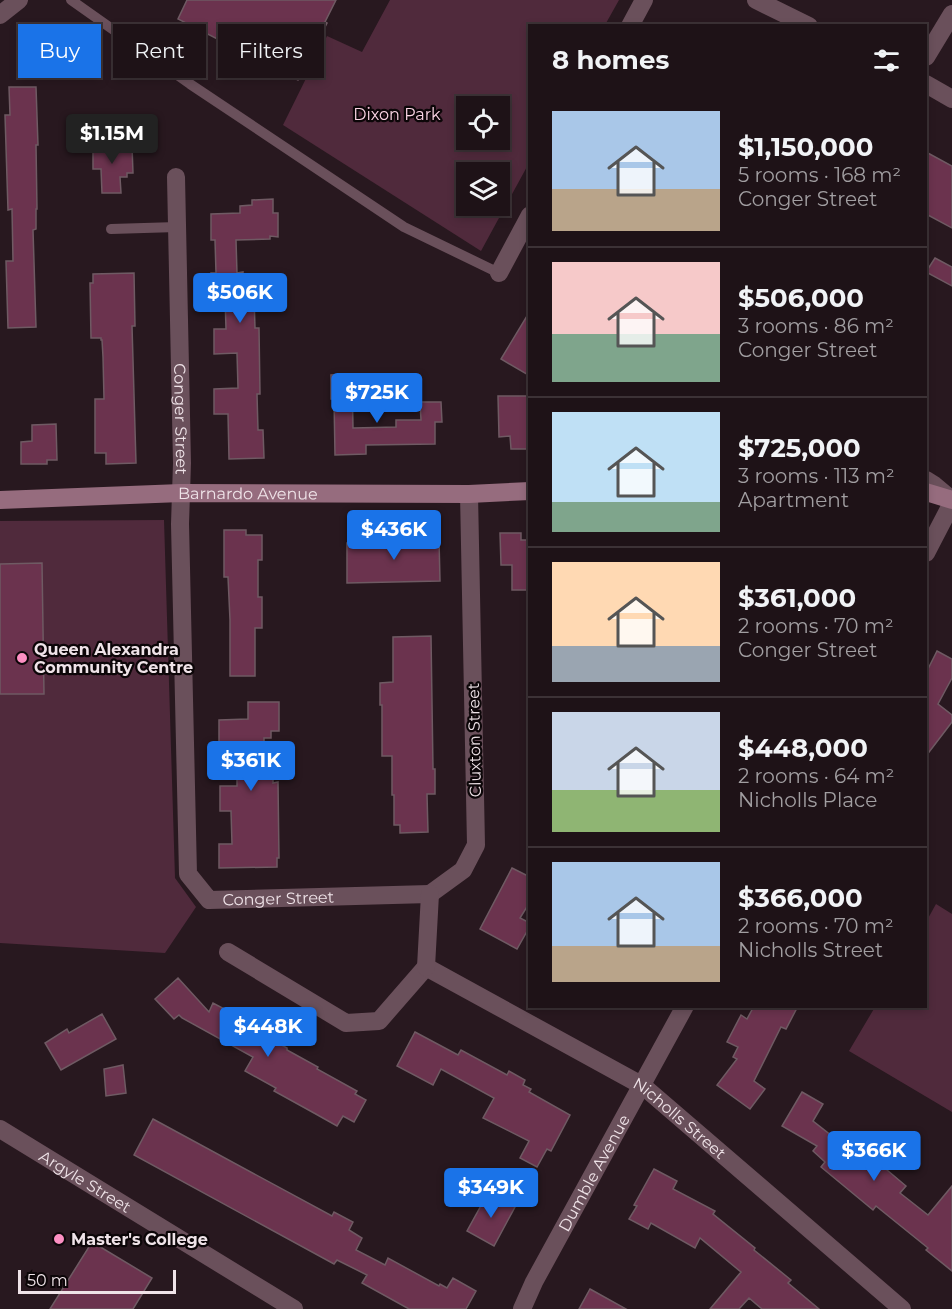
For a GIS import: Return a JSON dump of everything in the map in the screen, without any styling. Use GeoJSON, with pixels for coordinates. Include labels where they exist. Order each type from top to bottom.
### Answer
{"type":"FeatureCollection","features":[{"type":"Feature","properties":{"kind":"street"},"geometry":{"type":"LineString","coordinates":[[0,15],[19,0]]}},
{"type":"Feature","properties":{"kind":"street"},"geometry":{"type":"LineString","coordinates":[[631,24],[644,0]]}},
{"type":"Feature","properties":{"kind":"street"},"geometry":{"type":"LineString","coordinates":[[756,0],[804,24]]}},
{"type":"Feature","properties":{"kind":"street"},"geometry":{"type":"LineString","coordinates":[[927,55],[952,14]]}},
{"type":"Feature","properties":{"kind":"street"},"geometry":{"type":"LineString","coordinates":[[927,85],[952,99]]}},
{"type":"Feature","properties":{"kind":"street","name":"Conger Street"},"geometry":{"type":"LineString","coordinates":[[176,177],[182,463],[180,524],[188,874],[209,900],[430,894]]}},
{"type":"Feature","properties":{"kind":"street"},"geometry":{"type":"LineString","coordinates":[[499,273],[528,219]]}},
{"type":"Feature","properties":{"kind":"street"},"geometry":{"type":"LineString","coordinates":[[927,481],[952,501]]}},
{"type":"Feature","properties":{"kind":"street","name":"Barnardo Avenue"},"geometry":{"type":"LineString","coordinates":[[0,497],[181,493],[469,494],[528,491]]}},
{"type":"Feature","properties":{"kind":"street"},"geometry":{"type":"LineString","coordinates":[[927,492],[952,501]]}},
{"type":"Feature","properties":{"kind":"street","name":"Cluxton Street"},"geometry":{"type":"LineString","coordinates":[[430,894],[463,870],[476,845],[469,494]]}},
{"type":"Feature","properties":{"kind":"street"},"geometry":{"type":"LineString","coordinates":[[927,551],[952,501]]}},
{"type":"Feature","properties":{"kind":"street"},"geometry":{"type":"LineString","coordinates":[[228,952],[346,1023],[379,1022],[426,967],[430,894]]}},
{"type":"Feature","properties":{"kind":"street","name":"Nicholls Street"},"geometry":{"type":"LineString","coordinates":[[426,967],[643,1086],[902,1309]]}},
{"type":"Feature","properties":{"kind":"street","name":"Dumble Avenue"},"geometry":{"type":"LineString","coordinates":[[522,1309],[534,1282],[684,1008]]}},
{"type":"Feature","properties":{"kind":"street","name":"Argyle Street"},"geometry":{"type":"LineString","coordinates":[[0,1129],[294,1309]]}},
{"type":"Feature","properties":{"kind":"lane"},"geometry":{"type":"LineString","coordinates":[[71,0],[208,96],[404,227],[499,273]]}},
{"type":"Feature","properties":{"kind":"lane"},"geometry":{"type":"LineString","coordinates":[[111,229],[177,227]]}},
{"type":"Feature","properties":{"kind":"green space","name":"Dixon Park"},"geometry":{"type":"Polygon","coordinates":[[[390,0],[619,0],[606,24],[528,24],[528,165],[510,198],[510,162],[456,162],[456,216],[500,216],[481,251],[283,125],[306,78],[324,78],[324,42],[327,36],[362,52],[390,0]]]}},
{"type":"Feature","properties":{"kind":"green space"},"geometry":{"type":"Polygon","coordinates":[[[164,520],[175,878],[196,907],[165,953],[0,943],[0,521],[164,520]]]}},
{"type":"Feature","properties":{"kind":"green space"},"geometry":{"type":"Polygon","coordinates":[[[936,904],[952,914],[952,1112],[849,1051],[874,1008],[927,1008],[927,920],[936,904]]]}},
{"type":"Feature","properties":{"kind":"building"},"geometry":{"type":"Polygon","coordinates":[[[187,0],[336,0],[324,29],[324,24],[218,24],[218,39],[206,33],[206,24],[188,24],[178,19],[187,0]]]}},
{"type":"Feature","properties":{"kind":"building"},"geometry":{"type":"Polygon","coordinates":[[[9,87],[36,87],[37,209],[36,229],[33,230],[36,327],[8,328],[6,261],[13,261],[12,209],[8,210],[5,115],[10,115],[9,87]]]}},
{"type":"Feature","properties":{"kind":"building"},"geometry":{"type":"Polygon","coordinates":[[[110,141],[110,147],[132,146],[133,173],[127,173],[127,177],[120,177],[121,193],[102,193],[101,169],[93,169],[93,142],[110,141]]]}},
{"type":"Feature","properties":{"kind":"building"},"geometry":{"type":"Polygon","coordinates":[[[927,153],[952,166],[952,228],[927,215],[927,153]]]}},
{"type":"Feature","properties":{"kind":"building"},"geometry":{"type":"Polygon","coordinates":[[[273,199],[273,213],[278,213],[278,237],[236,240],[237,273],[243,272],[243,278],[257,278],[257,296],[254,296],[255,328],[259,328],[258,430],[263,430],[264,458],[229,459],[228,414],[214,414],[214,389],[238,388],[237,353],[214,354],[214,329],[226,329],[225,297],[212,298],[211,273],[216,273],[215,240],[211,240],[211,214],[240,213],[240,206],[252,205],[252,200],[273,199]]]}},
{"type":"Feature","properties":{"kind":"building"},"geometry":{"type":"Polygon","coordinates":[[[935,258],[952,267],[952,286],[927,273],[935,258]]]}},
{"type":"Feature","properties":{"kind":"building"},"geometry":{"type":"Polygon","coordinates":[[[134,273],[135,326],[132,326],[136,463],[106,464],[106,453],[95,453],[95,399],[104,399],[103,357],[101,338],[91,338],[90,283],[93,283],[93,274],[134,273]]]}},
{"type":"Feature","properties":{"kind":"building"},"geometry":{"type":"Polygon","coordinates":[[[528,314],[528,375],[501,359],[528,314]]]}},
{"type":"Feature","properties":{"kind":"building"},"geometry":{"type":"Polygon","coordinates":[[[352,374],[353,428],[396,427],[396,420],[421,420],[420,402],[441,402],[442,422],[435,422],[435,444],[366,445],[366,454],[335,455],[331,375],[352,374]]]}},
{"type":"Feature","properties":{"kind":"building"},"geometry":{"type":"Polygon","coordinates":[[[498,396],[527,396],[528,449],[511,449],[510,436],[499,437],[498,396]]]}},
{"type":"Feature","properties":{"kind":"building"},"geometry":{"type":"Polygon","coordinates":[[[56,424],[57,460],[47,460],[47,464],[21,464],[21,442],[32,441],[32,425],[56,424]]]}},
{"type":"Feature","properties":{"kind":"building"},"geometry":{"type":"Polygon","coordinates":[[[224,530],[246,530],[246,535],[262,535],[262,560],[258,560],[258,597],[262,597],[262,628],[255,628],[255,676],[230,676],[230,620],[228,577],[224,577],[224,530]]]}},
{"type":"Feature","properties":{"kind":"building"},"geometry":{"type":"Polygon","coordinates":[[[500,533],[521,533],[521,540],[528,540],[528,590],[512,590],[512,565],[501,565],[500,533]]]}},
{"type":"Feature","properties":{"kind":"building"},"geometry":{"type":"Polygon","coordinates":[[[439,539],[440,581],[347,583],[347,543],[363,543],[363,540],[439,539]]]}},
{"type":"Feature","properties":{"kind":"building","name":"Queen Alexandra Community Centre"},"geometry":{"type":"Polygon","coordinates":[[[42,563],[44,694],[0,694],[0,564],[42,563]]]}},
{"type":"Feature","properties":{"kind":"building"},"geometry":{"type":"Polygon","coordinates":[[[431,636],[435,794],[427,794],[428,832],[400,833],[400,825],[394,825],[392,756],[382,756],[380,683],[393,682],[393,637],[431,636]]]}},
{"type":"Feature","properties":{"kind":"building"},"geometry":{"type":"Polygon","coordinates":[[[937,651],[952,659],[952,678],[938,704],[952,715],[952,722],[927,755],[927,671],[937,651]]]}},
{"type":"Feature","properties":{"kind":"building"},"geometry":{"type":"Polygon","coordinates":[[[248,702],[279,702],[279,731],[271,731],[271,738],[264,738],[264,778],[273,777],[273,783],[278,782],[279,858],[277,858],[277,867],[219,868],[219,844],[232,844],[231,811],[220,811],[220,786],[237,786],[237,778],[242,778],[241,744],[219,744],[219,720],[248,719],[248,702]]]}},
{"type":"Feature","properties":{"kind":"building"},"geometry":{"type":"Polygon","coordinates":[[[512,868],[528,876],[528,905],[520,918],[528,922],[528,930],[517,949],[480,929],[512,868]]]}},
{"type":"Feature","properties":{"kind":"building"},"geometry":{"type":"Polygon","coordinates":[[[178,978],[209,1012],[213,1003],[247,1021],[245,1025],[357,1091],[355,1094],[366,1100],[354,1122],[343,1116],[337,1126],[274,1091],[276,1088],[245,1071],[253,1057],[179,1015],[174,1019],[155,999],[178,978]]]}},
{"type":"Feature","properties":{"kind":"building"},"geometry":{"type":"Polygon","coordinates":[[[753,1008],[797,1008],[786,1029],[781,1027],[754,1081],[765,1089],[750,1109],[717,1085],[737,1059],[733,1057],[738,1047],[727,1042],[741,1015],[747,1019],[753,1008]]]}},
{"type":"Feature","properties":{"kind":"building"},"geometry":{"type":"Polygon","coordinates":[[[102,1014],[116,1039],[61,1070],[45,1043],[67,1029],[69,1033],[102,1014]]]}},
{"type":"Feature","properties":{"kind":"building"},"geometry":{"type":"Polygon","coordinates":[[[415,1032],[458,1055],[461,1050],[507,1075],[509,1071],[525,1080],[523,1085],[531,1089],[529,1092],[570,1115],[551,1151],[547,1149],[537,1167],[520,1158],[529,1141],[483,1118],[494,1098],[441,1069],[433,1085],[397,1066],[415,1032]]]}},
{"type":"Feature","properties":{"kind":"building"},"geometry":{"type":"Polygon","coordinates":[[[123,1065],[126,1093],[106,1096],[104,1069],[123,1065]]]}},
{"type":"Feature","properties":{"kind":"building"},"geometry":{"type":"Polygon","coordinates":[[[802,1092],[823,1104],[813,1121],[841,1143],[848,1135],[906,1186],[900,1193],[928,1215],[952,1186],[952,1271],[926,1250],[928,1248],[876,1206],[873,1210],[821,1167],[825,1162],[813,1151],[817,1146],[782,1126],[802,1092]]]}},
{"type":"Feature","properties":{"kind":"building"},"geometry":{"type":"Polygon","coordinates":[[[153,1119],[332,1216],[334,1212],[353,1222],[349,1230],[362,1238],[356,1250],[385,1265],[388,1258],[439,1286],[440,1284],[447,1288],[453,1278],[476,1291],[466,1309],[409,1309],[362,1283],[367,1275],[337,1260],[334,1264],[134,1155],[153,1119]]]}},
{"type":"Feature","properties":{"kind":"building"},"geometry":{"type":"Polygon","coordinates":[[[654,1169],[677,1181],[673,1189],[715,1211],[713,1214],[791,1280],[788,1283],[819,1309],[762,1309],[749,1298],[739,1309],[710,1309],[741,1272],[700,1238],[695,1248],[651,1223],[648,1229],[629,1219],[654,1169]]]}},
{"type":"Feature","properties":{"kind":"building"},"geometry":{"type":"Polygon","coordinates":[[[488,1193],[515,1207],[494,1246],[467,1231],[488,1193]]]}},
{"type":"Feature","properties":{"kind":"building"},"geometry":{"type":"Polygon","coordinates":[[[92,1242],[152,1278],[133,1309],[50,1309],[92,1242]]]}},
{"type":"Feature","properties":{"kind":"building"},"geometry":{"type":"Polygon","coordinates":[[[590,1289],[626,1309],[579,1309],[590,1289]]]}},
{"type":"Feature","properties":{"kind":"place","name":"Queen Alexandra Community Centre"},"geometry":{"type":"Point","coordinates":[22,658]}},
{"type":"Feature","properties":{"kind":"place","name":"Master's College"},"geometry":{"type":"Point","coordinates":[59,1239]}}]}
